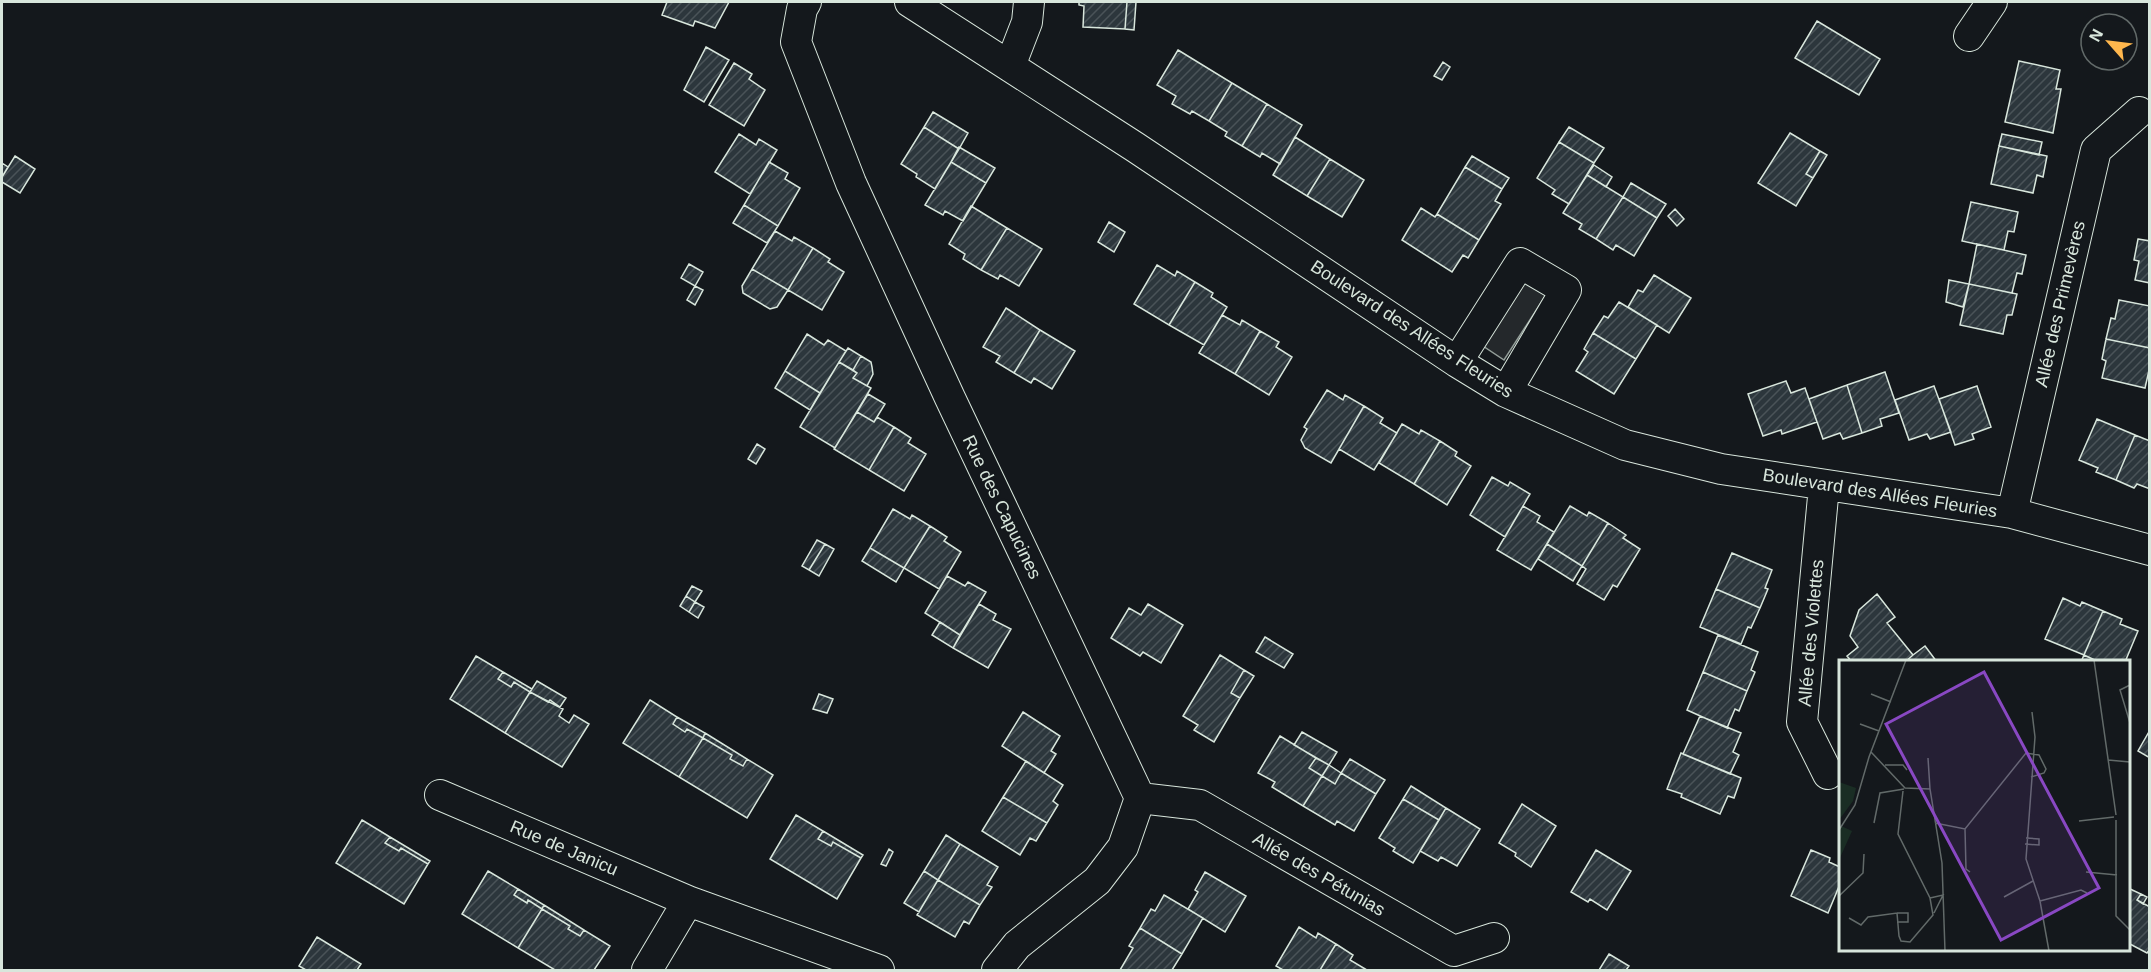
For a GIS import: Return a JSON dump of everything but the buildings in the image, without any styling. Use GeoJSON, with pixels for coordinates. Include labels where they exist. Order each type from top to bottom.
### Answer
{"type":"FeatureCollection","features":[{"type":"Feature","properties":{"kind":"street","name":"Rue des Capucines"},"geometry":{"type":"LineString","coordinates":[[806,2],[802,9],[796,42],[852,183],[950,398],[1140,798]]}},
{"type":"Feature","properties":{"kind":"street","name":"Boulevard des Allées Fleuries"},"geometry":{"type":"LineString","coordinates":[[910,2],[1457,362],[1506,392],[1625,445],[1721,469],[2012,513],[2150,550]]}},
{"type":"Feature","properties":{"kind":"street"},"geometry":{"type":"LineString","coordinates":[[1010,66],[1027,22],[1029,2]]}},
{"type":"Feature","properties":{"kind":"street"},"geometry":{"type":"LineString","coordinates":[[1969,36],[1992,2]]}},
{"type":"Feature","properties":{"kind":"street","name":"Allée des Primevères"},"geometry":{"type":"LineString","coordinates":[[2012,513],[2096,150],[2139,112]]}},
{"type":"Feature","properties":{"kind":"street"},"geometry":{"type":"LineString","coordinates":[[1457,362],[1520,263],[1566,290],[1506,392]]}},
{"type":"Feature","properties":{"kind":"street","name":"Allée des Violettes"},"geometry":{"type":"LineString","coordinates":[[1824,486],[1802,722],[1828,774]]}},
{"type":"Feature","properties":{"kind":"street","name":"Rue de Janicu"},"geometry":{"type":"LineString","coordinates":[[440,795],[688,901],[879,970]]}},
{"type":"Feature","properties":{"kind":"street","name":"Allée des Pétunias"},"geometry":{"type":"LineString","coordinates":[[1140,798],[1200,806],[1454,951],[1494,938]]}},
{"type":"Feature","properties":{"kind":"street"},"geometry":{"type":"LineString","coordinates":[[998,970],[1017,945],[1096,881],[1123,847],[1140,798]]}},
{"type":"Feature","properties":{"kind":"street"},"geometry":{"type":"LineString","coordinates":[[647,970],[688,901]]}},
{"type":"Feature","properties":{"kind":"shaded area"},"geometry":{"type":"Polygon","coordinates":[[[1523,281],[1546,295],[1504,360],[1483,346],[1523,281]]]}}]}
